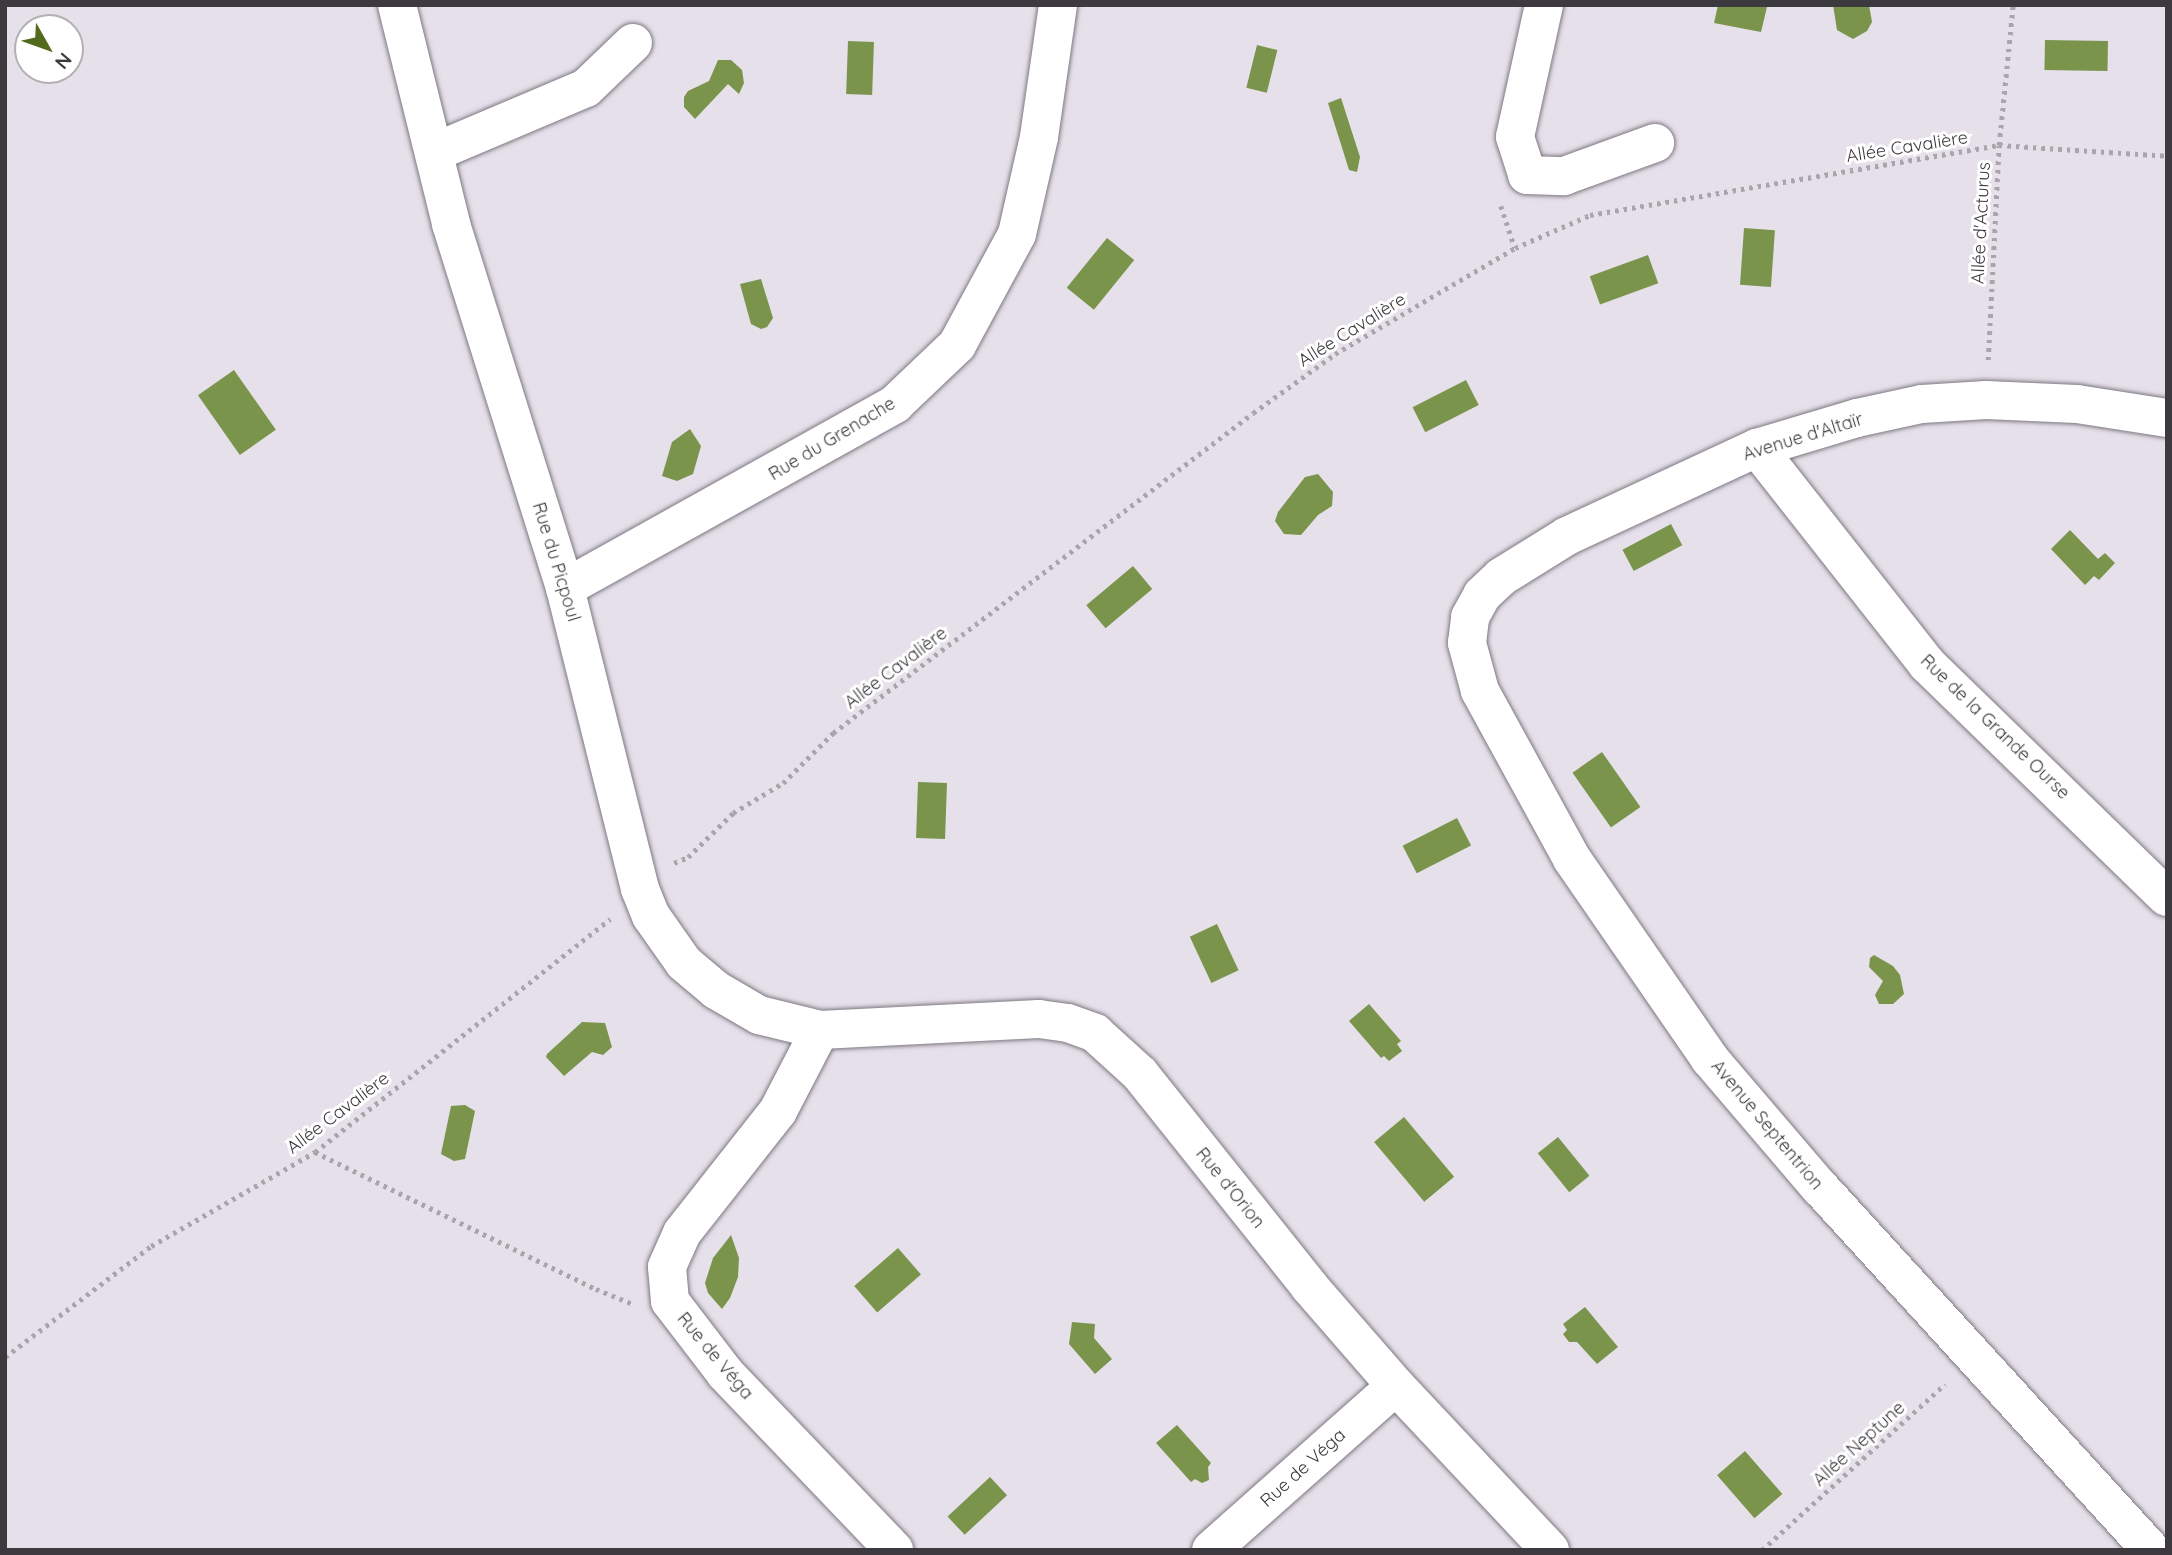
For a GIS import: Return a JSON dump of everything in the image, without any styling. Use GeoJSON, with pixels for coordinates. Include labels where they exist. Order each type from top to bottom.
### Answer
{"type":"FeatureCollection","features":[{"type":"Feature","properties":{"kind":"street","name":"Rue du Picpoul"},"geometry":{"type":"LineString","coordinates":[[397,5],[451,224],[565,588],[640,889],[651,916],[684,963],[716,990],[760,1015],[820,1030]]}},
{"type":"Feature","properties":{"kind":"street","name":"Rue du Grenache"},"geometry":{"type":"LineString","coordinates":[[565,588],[895,404],[957,345],[1017,234],[1039,137],[1058,5]]}},
{"type":"Feature","properties":{"kind":"street"},"geometry":{"type":"LineString","coordinates":[[1544,5],[1515,137],[1527,175],[1564,176],[1655,143]]}},
{"type":"Feature","properties":{"kind":"street"},"geometry":{"type":"LineString","coordinates":[[435,152],[586,88],[633,43]]}},
{"type":"Feature","properties":{"kind":"street","name":"Avenue d'Altaïr"},"geometry":{"type":"LineString","coordinates":[[1467,643],[1470,617],[1482,595],[1501,578],[1567,536],[1757,448],[1857,418],[1922,404],[1986,400],[2077,404],[2167,418]]}},
{"type":"Feature","properties":{"kind":"street","name":"Rue de la Grande Ourse"},"geometry":{"type":"LineString","coordinates":[[1757,448],[1927,664],[2167,897]]}},
{"type":"Feature","properties":{"kind":"street","name":"Avenue Septentrion"},"geometry":{"type":"LineString","coordinates":[[1467,643],[1480,691],[1572,859],[1710,1059],[1829,1198],[2151,1550]]}},
{"type":"Feature","properties":{"kind":"street","name":"Rue d'Orion"},"geometry":{"type":"LineString","coordinates":[[820,1030],[1039,1018],[1068,1023],[1096,1033],[1140,1073],[1309,1286],[1396,1386],[1550,1550]]}},
{"type":"Feature","properties":{"kind":"street","name":"Rue de Véga"},"geometry":{"type":"LineString","coordinates":[[820,1030],[778,1111],[682,1233],[667,1267],[670,1301],[725,1373],[894,1550]]}},
{"type":"Feature","properties":{"kind":"street","name":"Rue de Véga"},"geometry":{"type":"LineString","coordinates":[[1211,1550],[1396,1386]]}},
{"type":"Feature","properties":{"kind":"path","name":"Allée d'Acturus"},"geometry":{"type":"LineString","coordinates":[[1986,400],[1999,145],[2013,5]]}},
{"type":"Feature","properties":{"kind":"path","name":"Allée Cavalière"},"geometry":{"type":"LineString","coordinates":[[688,856],[733,813],[783,783],[833,733],[1252,413],[1335,354],[1515,248],[1590,215],[1999,145],[2167,156]]}},
{"type":"Feature","properties":{"kind":"path","name":"Allée Cavalière"},"geometry":{"type":"LineString","coordinates":[[5,1357],[151,1246],[315,1152],[606,922]]}},
{"type":"Feature","properties":{"kind":"path"},"geometry":{"type":"LineString","coordinates":[[315,1152],[628,1303],[670,1301]]}},
{"type":"Feature","properties":{"kind":"path","name":"Allée Neptune"},"geometry":{"type":"LineString","coordinates":[[1762,1550],[1974,1358]]}},
{"type":"Feature","properties":{"kind":"shaded area"},"geometry":{"type":"Polygon","coordinates":[[[1718,5],[1767,7],[1761,32],[1714,23],[1718,5]]]}},
{"type":"Feature","properties":{"kind":"shaded area"},"geometry":{"type":"Polygon","coordinates":[[[1833,5],[1869,5],[1872,22],[1867,31],[1853,39],[1837,30],[1833,5]]]}},
{"type":"Feature","properties":{"kind":"shaded area"},"geometry":{"type":"Polygon","coordinates":[[[2045,40],[2108,41],[2107,71],[2044,70],[2045,40]]]}},
{"type":"Feature","properties":{"kind":"shaded area"},"geometry":{"type":"Polygon","coordinates":[[[848,41],[874,42],[872,95],[846,94],[848,41]]]}},
{"type":"Feature","properties":{"kind":"shaded area"},"geometry":{"type":"Polygon","coordinates":[[[1257,45],[1277,50],[1267,93],[1246,88],[1257,45]]]}},
{"type":"Feature","properties":{"kind":"shaded area"},"geometry":{"type":"Polygon","coordinates":[[[718,60],[731,60],[742,70],[744,83],[739,94],[728,84],[695,119],[684,107],[684,97],[688,91],[709,81],[718,60]]]}},
{"type":"Feature","properties":{"kind":"shaded area"},"geometry":{"type":"Polygon","coordinates":[[[1341,98],[1360,157],[1357,172],[1349,170],[1328,103],[1341,98]]]}},
{"type":"Feature","properties":{"kind":"shaded area"},"geometry":{"type":"Polygon","coordinates":[[[1744,228],[1775,230],[1771,287],[1740,285],[1744,228]]]}},
{"type":"Feature","properties":{"kind":"shaded area"},"geometry":{"type":"Polygon","coordinates":[[[1107,238],[1134,260],[1094,310],[1067,288],[1107,238]]]}},
{"type":"Feature","properties":{"kind":"shaded area"},"geometry":{"type":"Polygon","coordinates":[[[1648,255],[1658,283],[1600,304],[1590,276],[1648,255]]]}},
{"type":"Feature","properties":{"kind":"shaded area"},"geometry":{"type":"Polygon","coordinates":[[[761,279],[773,318],[767,327],[761,329],[751,324],[740,284],[761,279]]]}},
{"type":"Feature","properties":{"kind":"shaded area"},"geometry":{"type":"Polygon","coordinates":[[[234,370],[276,430],[240,455],[198,395],[234,370]]]}},
{"type":"Feature","properties":{"kind":"shaded area"},"geometry":{"type":"Polygon","coordinates":[[[1466,380],[1479,405],[1425,432],[1413,407],[1466,380]]]}},
{"type":"Feature","properties":{"kind":"shaded area"},"geometry":{"type":"Polygon","coordinates":[[[690,429],[701,446],[693,474],[677,481],[662,476],[672,442],[690,429]]]}},
{"type":"Feature","properties":{"kind":"shaded area"},"geometry":{"type":"Polygon","coordinates":[[[1318,474],[1333,492],[1332,506],[1318,515],[1301,535],[1284,534],[1275,521],[1278,512],[1305,477],[1318,474]]]}},
{"type":"Feature","properties":{"kind":"shaded area"},"geometry":{"type":"Polygon","coordinates":[[[1671,524],[1682,545],[1634,571],[1622,550],[1671,524]]]}},
{"type":"Feature","properties":{"kind":"shaded area"},"geometry":{"type":"Polygon","coordinates":[[[2070,530],[2098,559],[2105,553],[2115,563],[2099,580],[2094,576],[2085,585],[2051,549],[2070,530]]]}},
{"type":"Feature","properties":{"kind":"shaded area"},"geometry":{"type":"Polygon","coordinates":[[[1133,566],[1152,589],[1106,628],[1086,605],[1133,566]]]}},
{"type":"Feature","properties":{"kind":"shaded area"},"geometry":{"type":"Polygon","coordinates":[[[1602,752],[1640,807],[1611,828],[1573,773],[1602,752]]]}},
{"type":"Feature","properties":{"kind":"shaded area"},"geometry":{"type":"Polygon","coordinates":[[[918,782],[947,783],[945,839],[916,838],[918,782]]]}},
{"type":"Feature","properties":{"kind":"shaded area"},"geometry":{"type":"Polygon","coordinates":[[[1457,818],[1471,846],[1417,873],[1403,846],[1457,818]]]}},
{"type":"Feature","properties":{"kind":"shaded area"},"geometry":{"type":"Polygon","coordinates":[[[1217,924],[1239,970],[1211,983],[1190,937],[1217,924]]]}},
{"type":"Feature","properties":{"kind":"shaded area"},"geometry":{"type":"Polygon","coordinates":[[[1874,955],[1893,966],[1900,975],[1904,994],[1893,1004],[1879,1004],[1875,995],[1883,981],[1869,967],[1870,958],[1874,955]]]}},
{"type":"Feature","properties":{"kind":"shaded area"},"geometry":{"type":"Polygon","coordinates":[[[1369,1004],[1401,1041],[1397,1044],[1402,1051],[1389,1061],[1384,1056],[1381,1058],[1349,1021],[1369,1004]]]}},
{"type":"Feature","properties":{"kind":"shaded area"},"geometry":{"type":"Polygon","coordinates":[[[582,1022],[605,1023],[612,1047],[603,1055],[592,1052],[564,1076],[546,1057],[547,1054],[582,1022]]]}},
{"type":"Feature","properties":{"kind":"shaded area"},"geometry":{"type":"Polygon","coordinates":[[[465,1105],[475,1111],[465,1159],[454,1161],[441,1154],[451,1106],[465,1105]]]}},
{"type":"Feature","properties":{"kind":"shaded area"},"geometry":{"type":"Polygon","coordinates":[[[1404,1117],[1454,1177],[1424,1202],[1374,1142],[1404,1117]]]}},
{"type":"Feature","properties":{"kind":"shaded area"},"geometry":{"type":"Polygon","coordinates":[[[1558,1137],[1589,1176],[1569,1192],[1538,1153],[1558,1137]]]}},
{"type":"Feature","properties":{"kind":"shaded area"},"geometry":{"type":"Polygon","coordinates":[[[731,1235],[739,1258],[738,1277],[730,1298],[722,1309],[708,1293],[705,1283],[713,1258],[731,1235]]]}},
{"type":"Feature","properties":{"kind":"shaded area"},"geometry":{"type":"Polygon","coordinates":[[[898,1248],[921,1274],[877,1312],[854,1286],[898,1248]]]}},
{"type":"Feature","properties":{"kind":"shaded area"},"geometry":{"type":"Polygon","coordinates":[[[1585,1307],[1618,1347],[1597,1364],[1577,1342],[1569,1342],[1563,1334],[1567,1330],[1563,1324],[1585,1307]]]}},
{"type":"Feature","properties":{"kind":"shaded area"},"geometry":{"type":"Polygon","coordinates":[[[1072,1322],[1095,1324],[1094,1338],[1112,1359],[1095,1374],[1069,1344],[1072,1322]]]}},
{"type":"Feature","properties":{"kind":"shaded area"},"geometry":{"type":"Polygon","coordinates":[[[1177,1425],[1211,1463],[1208,1467],[1209,1480],[1202,1483],[1195,1479],[1191,1482],[1156,1443],[1177,1425]]]}},
{"type":"Feature","properties":{"kind":"shaded area"},"geometry":{"type":"Polygon","coordinates":[[[1745,1451],[1782,1494],[1754,1518],[1717,1475],[1745,1451]]]}},
{"type":"Feature","properties":{"kind":"shaded area"},"geometry":{"type":"Polygon","coordinates":[[[990,1477],[1007,1495],[965,1535],[948,1517],[990,1477]]]}}]}
